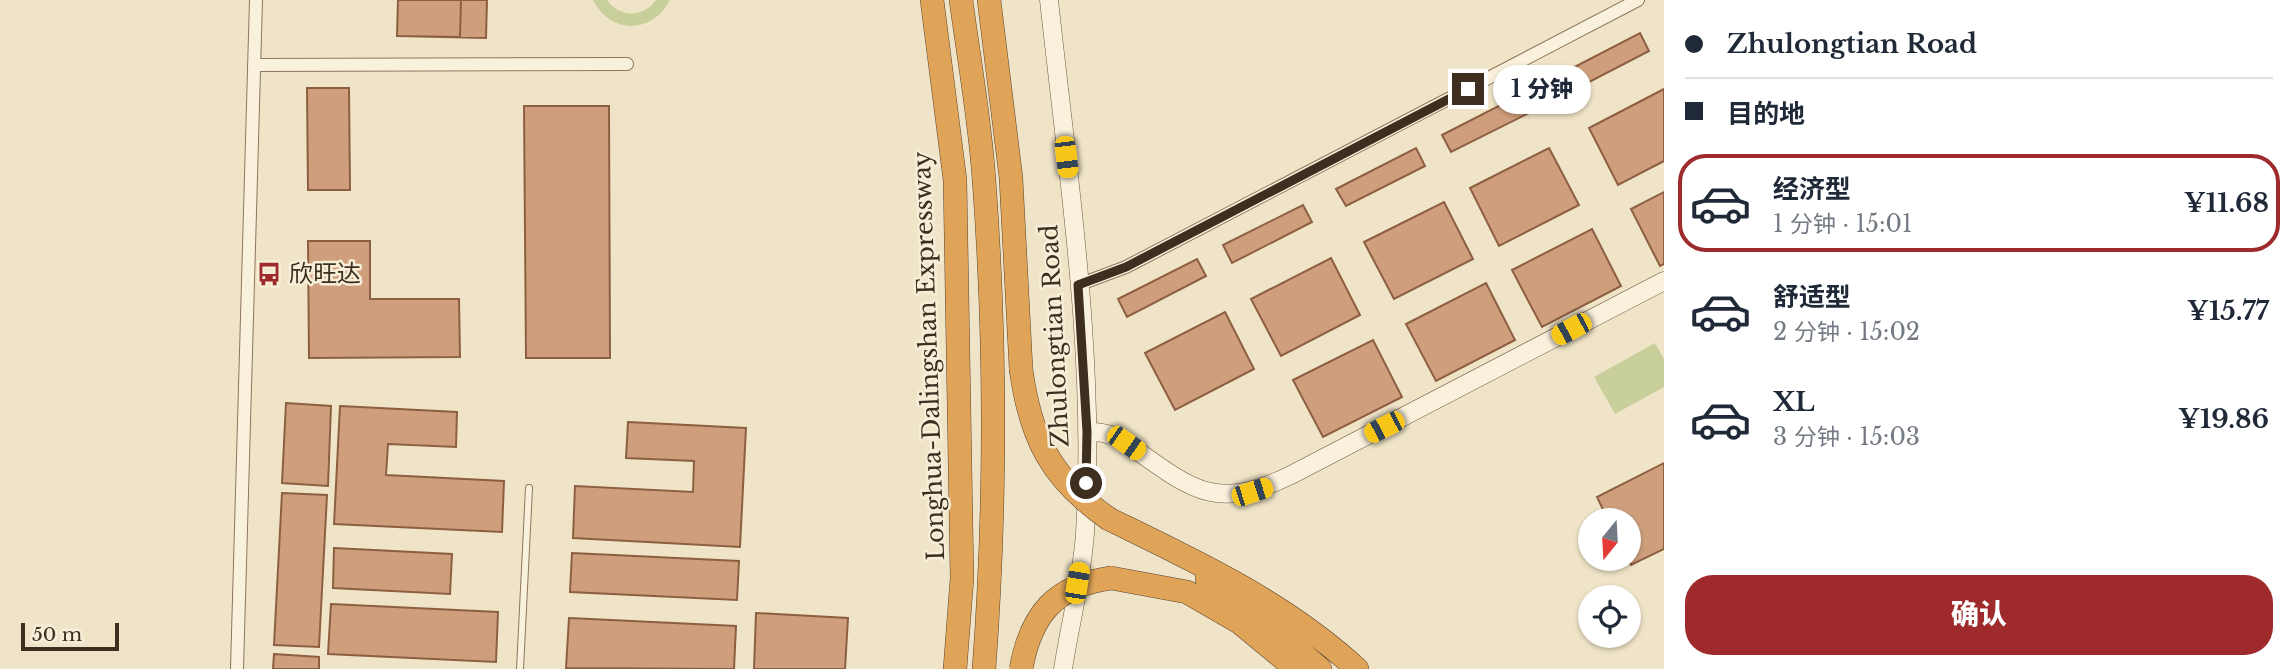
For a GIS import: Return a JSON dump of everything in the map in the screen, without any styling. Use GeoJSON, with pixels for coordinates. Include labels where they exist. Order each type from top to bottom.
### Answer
{"type":"FeatureCollection","features":[{"type":"Feature","properties":{"kind":"highway","name":"Longhua-Dalingshan Expressway"},"geometry":{"type":"LineString","coordinates":[[932,0],[956,193],[961,578],[955,669]]}},
{"type":"Feature","properties":{"kind":"highway"},"geometry":{"type":"LineString","coordinates":[[961,0],[984,178],[989,283],[993,451],[991,572],[984,669]]}},
{"type":"Feature","properties":{"kind":"highway"},"geometry":{"type":"LineString","coordinates":[[989,0],[1011,178],[1021,369],[1026,408],[1051,465],[1083,501],[1109,519],[1290,614],[1357,669]]}},
{"type":"Feature","properties":{"kind":"highway"},"geometry":{"type":"LineString","coordinates":[[1166,547],[1274,629],[1320,669]]}},
{"type":"Feature","properties":{"kind":"highway"},"geometry":{"type":"LineString","coordinates":[[1021,669],[1027,639],[1051,602],[1067,590],[1087,581],[1111,578],[1187,592],[1239,622],[1296,669]]}},
{"type":"Feature","properties":{"kind":"highway"},"geometry":{"type":"LineString","coordinates":[[1239,622],[1276,669]]}},
{"type":"Feature","properties":{"kind":"street"},"geometry":{"type":"LineString","coordinates":[[237,669],[256,0]]}},
{"type":"Feature","properties":{"kind":"street","name":"Zhulongtian Road"},"geometry":{"type":"LineString","coordinates":[[1049,0],[1078,285],[1087,432],[1084,535],[1063,669]]}},
{"type":"Feature","properties":{"kind":"street"},"geometry":{"type":"LineString","coordinates":[[1078,285],[1126,267],[1638,0]]}},
{"type":"Feature","properties":{"kind":"street"},"geometry":{"type":"LineString","coordinates":[[254,65],[627,64]]}},
{"type":"Feature","properties":{"kind":"street"},"geometry":{"type":"LineString","coordinates":[[1087,432],[1112,433],[1170,475],[1200,490],[1235,495],[1252,492],[1303,469],[1664,281]]}},
{"type":"Feature","properties":{"kind":"lane"},"geometry":{"type":"LineString","coordinates":[[520,669],[528,488]]}},
{"type":"Feature","properties":{"kind":"green space"},"geometry":{"type":"Polygon","coordinates":[[[593,0],[607,0],[618,10],[632,14],[645,10],[656,0],[670,0],[663,11],[653,19],[632,26],[610,20],[593,0]]]}},
{"type":"Feature","properties":{"kind":"green space"},"geometry":{"type":"Polygon","coordinates":[[[1655,343],[1664,359],[1664,387],[1615,414],[1594,377],[1655,343]]]}},
{"type":"Feature","properties":{"kind":"building"},"geometry":{"type":"Polygon","coordinates":[[[398,0],[461,0],[460,37],[397,36],[398,0]]]}},
{"type":"Feature","properties":{"kind":"building"},"geometry":{"type":"Polygon","coordinates":[[[398,0],[487,0],[486,38],[397,36],[398,0]]]}},
{"type":"Feature","properties":{"kind":"building"},"geometry":{"type":"Polygon","coordinates":[[[1640,33],[1649,51],[1570,92],[1561,74],[1640,33]]]}},
{"type":"Feature","properties":{"kind":"building"},"geometry":{"type":"Polygon","coordinates":[[[307,88],[349,88],[350,190],[308,190],[307,88]]]}},
{"type":"Feature","properties":{"kind":"building"},"geometry":{"type":"Polygon","coordinates":[[[1664,89],[1664,161],[1618,185],[1589,128],[1664,89]]]}},
{"type":"Feature","properties":{"kind":"building"},"geometry":{"type":"Polygon","coordinates":[[[1522,94],[1531,112],[1451,152],[1442,135],[1522,94]]]}},
{"type":"Feature","properties":{"kind":"building"},"geometry":{"type":"Polygon","coordinates":[[[524,106],[609,106],[610,358],[526,358],[524,106]]]}},
{"type":"Feature","properties":{"kind":"building"},"geometry":{"type":"Polygon","coordinates":[[[1416,148],[1425,166],[1346,206],[1336,189],[1416,148]]]}},
{"type":"Feature","properties":{"kind":"building"},"geometry":{"type":"Polygon","coordinates":[[[1549,148],[1579,205],[1499,246],[1470,188],[1549,148]]]}},
{"type":"Feature","properties":{"kind":"building"},"geometry":{"type":"Polygon","coordinates":[[[1664,192],[1664,264],[1660,266],[1631,209],[1664,192]]]}},
{"type":"Feature","properties":{"kind":"building"},"geometry":{"type":"Polygon","coordinates":[[[1444,202],[1473,259],[1394,299],[1364,242],[1444,202]]]}},
{"type":"Feature","properties":{"kind":"building"},"geometry":{"type":"Polygon","coordinates":[[[1303,205],[1312,222],[1232,263],[1223,245],[1303,205]]]}},
{"type":"Feature","properties":{"kind":"building"},"geometry":{"type":"Polygon","coordinates":[[[1592,229],[1621,286],[1542,327],[1512,270],[1592,229]]]}},
{"type":"Feature","properties":{"kind":"building"},"geometry":{"type":"Polygon","coordinates":[[[308,241],[370,241],[370,299],[459,299],[460,357],[309,358],[308,241]]]}},
{"type":"Feature","properties":{"kind":"building"},"geometry":{"type":"Polygon","coordinates":[[[1331,258],[1360,315],[1281,356],[1251,299],[1331,258]]]}},
{"type":"Feature","properties":{"kind":"building"},"geometry":{"type":"Polygon","coordinates":[[[1197,259],[1206,276],[1127,317],[1118,299],[1197,259]]]}},
{"type":"Feature","properties":{"kind":"building"},"geometry":{"type":"Polygon","coordinates":[[[1486,283],[1515,340],[1436,381],[1406,324],[1486,283]]]}},
{"type":"Feature","properties":{"kind":"building"},"geometry":{"type":"Polygon","coordinates":[[[1225,312],[1254,369],[1175,410],[1145,353],[1225,312]]]}},
{"type":"Feature","properties":{"kind":"building"},"geometry":{"type":"Polygon","coordinates":[[[1373,340],[1402,397],[1323,437],[1293,380],[1373,340]]]}},
{"type":"Feature","properties":{"kind":"building"},"geometry":{"type":"Polygon","coordinates":[[[286,403],[331,406],[328,486],[282,483],[286,403]]]}},
{"type":"Feature","properties":{"kind":"building"},"geometry":{"type":"Polygon","coordinates":[[[340,406],[457,412],[456,447],[388,444],[386,475],[504,481],[502,532],[334,524],[340,406]]]}},
{"type":"Feature","properties":{"kind":"building"},"geometry":{"type":"Polygon","coordinates":[[[628,422],[746,428],[740,547],[573,538],[575,486],[693,492],[694,461],[626,458],[628,422]]]}},
{"type":"Feature","properties":{"kind":"building"},"geometry":{"type":"Polygon","coordinates":[[[1664,463],[1664,549],[1642,560],[1642,508],[1602,508],[1597,497],[1664,463]]]}},
{"type":"Feature","properties":{"kind":"building"},"geometry":{"type":"Polygon","coordinates":[[[282,493],[327,495],[319,647],[274,645],[282,493]]]}},
{"type":"Feature","properties":{"kind":"building"},"geometry":{"type":"Polygon","coordinates":[[[334,548],[452,554],[450,594],[333,588],[334,548]]]}},
{"type":"Feature","properties":{"kind":"building"},"geometry":{"type":"Polygon","coordinates":[[[572,553],[739,561],[737,600],[570,592],[572,553]]]}},
{"type":"Feature","properties":{"kind":"building"},"geometry":{"type":"Polygon","coordinates":[[[331,604],[498,612],[496,662],[328,654],[331,604]]]}},
{"type":"Feature","properties":{"kind":"building"},"geometry":{"type":"Polygon","coordinates":[[[756,613],[848,618],[845,669],[754,669],[756,613]]]}},
{"type":"Feature","properties":{"kind":"building"},"geometry":{"type":"Polygon","coordinates":[[[569,618],[736,626],[734,669],[566,668],[569,618]]]}},
{"type":"Feature","properties":{"kind":"building"},"geometry":{"type":"Polygon","coordinates":[[[274,654],[319,657],[319,669],[273,669],[274,654]]]}},
{"type":"Feature","properties":{"kind":"place","name":"欣旺达"},"geometry":{"type":"Point","coordinates":[269,274]}},
{"type":"Feature","properties":{"kind":"route"},"geometry":{"type":"LineString","coordinates":[[1086,483],[1087,432],[1078,285],[1126,267],[1468,89]]}}]}
